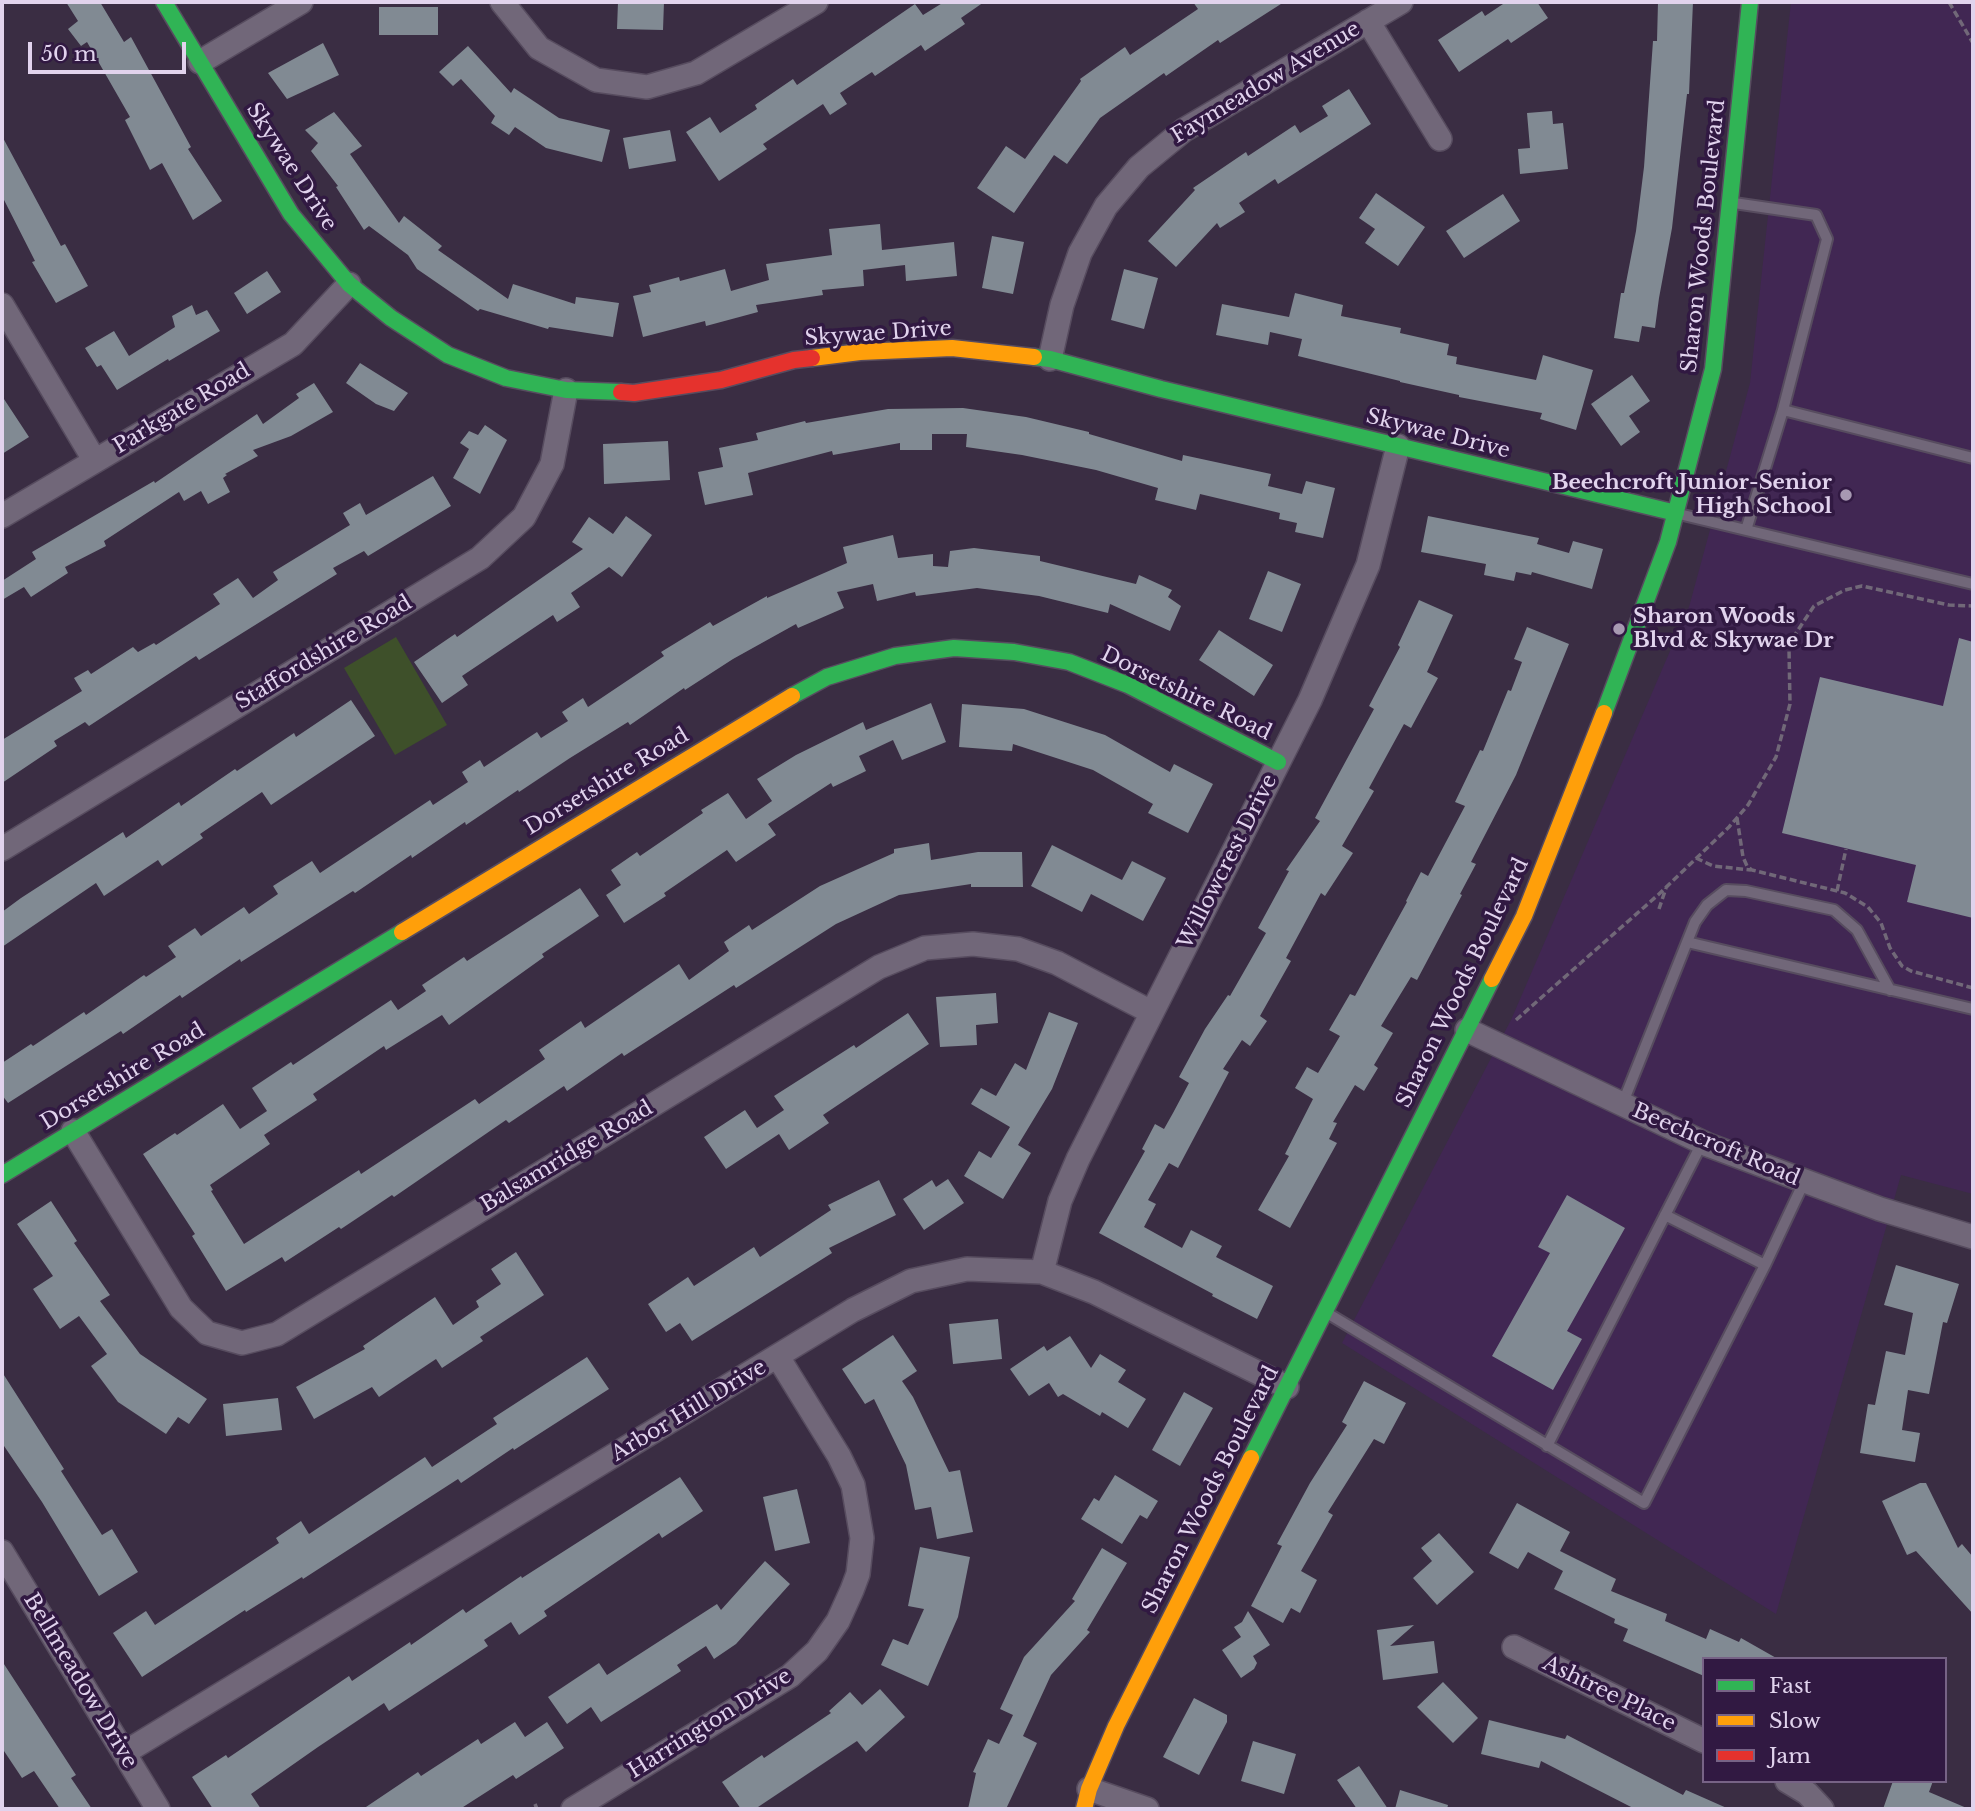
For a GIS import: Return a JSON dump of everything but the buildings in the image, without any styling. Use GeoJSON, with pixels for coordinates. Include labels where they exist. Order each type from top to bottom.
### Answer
{"type":"FeatureCollection","features":[{"type":"Feature","properties":{"kind":"street","name":"Skywae Drive"},"geometry":{"type":"LineString","coordinates":[[164,2],[291,214],[349,284],[391,318],[448,355],[506,378],[566,390],[634,393],[721,380],[794,360],[860,352],[951,348],[1050,359],[1161,389],[1676,513]]}},
{"type":"Feature","properties":{"kind":"street"},"geometry":{"type":"LineString","coordinates":[[201,62],[301,2]]}},
{"type":"Feature","properties":{"kind":"street"},"geometry":{"type":"LineString","coordinates":[[502,2],[539,48],[596,80],[647,87],[696,73],[816,2]]}},
{"type":"Feature","properties":{"kind":"street","name":"Faymeadow Avenue"},"geometry":{"type":"LineString","coordinates":[[1050,359],[1062,305],[1080,253],[1105,206],[1139,167],[1184,130],[1401,2]]}},
{"type":"Feature","properties":{"kind":"street","name":"Sharon Woods Boulevard"},"geometry":{"type":"LineString","coordinates":[[1086,1799],[1116,1726],[1524,916],[1636,632],[1676,513],[1713,369],[1750,2]]}},
{"type":"Feature","properties":{"kind":"street"},"geometry":{"type":"LineString","coordinates":[[1368,22],[1440,139]]}},
{"type":"Feature","properties":{"kind":"street","name":"Parkgate Road"},"geometry":{"type":"LineString","coordinates":[[2,516],[293,344],[349,284]]}},
{"type":"Feature","properties":{"kind":"street"},"geometry":{"type":"LineString","coordinates":[[2,305],[95,461]]}},
{"type":"Feature","properties":{"kind":"street","name":"Staffordshire Road"},"geometry":{"type":"LineString","coordinates":[[2,849],[480,558],[524,517],[552,464],[566,390]]}},
{"type":"Feature","properties":{"kind":"street","name":"Willowcrest Drive"},"geometry":{"type":"LineString","coordinates":[[1042,1272],[1060,1201],[1078,1159],[1310,700],[1368,565],[1398,446]]}},
{"type":"Feature","properties":{"kind":"street","name":"Dorsetshire Road"},"geometry":{"type":"LineString","coordinates":[[2,1175],[763,712],[827,677],[895,656],[954,648],[1014,652],[1069,662],[1128,685],[1278,762]]}},
{"type":"Feature","properties":{"kind":"street","name":"Balsamridge Road"},"geometry":{"type":"LineString","coordinates":[[73,1131],[181,1308],[207,1333],[242,1343],[277,1334],[879,967],[925,948],[973,944],[1018,949],[1057,963],[1151,1012]]}},
{"type":"Feature","properties":{"kind":"street","name":"Beechcroft Road"},"geometry":{"type":"LineString","coordinates":[[1467,1030],[1702,1143],[1880,1209],[1973,1237]]}},
{"type":"Feature","properties":{"kind":"street","name":"Arbor Hill Drive"},"geometry":{"type":"LineString","coordinates":[[124,1753],[853,1310],[911,1281],[967,1269],[1042,1272],[1094,1292],[1287,1387]]}},
{"type":"Feature","properties":{"kind":"street","name":"Harrington Drive"},"geometry":{"type":"LineString","coordinates":[[573,1809],[790,1676],[817,1651],[838,1621],[858,1574],[862,1538],[853,1485],[839,1456],[778,1357]]}},
{"type":"Feature","properties":{"kind":"street","name":"Bellmeadow Drive"},"geometry":{"type":"LineString","coordinates":[[2,1552],[158,1809]]}},
{"type":"Feature","properties":{"kind":"street","name":"Ashtree Place"},"geometry":{"type":"LineString","coordinates":[[1514,1647],[1702,1740]]}},
{"type":"Feature","properties":{"kind":"street"},"geometry":{"type":"LineString","coordinates":[[1790,1783],[1807,1793],[1822,1809]]}},
{"type":"Feature","properties":{"kind":"street"},"geometry":{"type":"LineString","coordinates":[[1086,1799],[1147,1809]]}},
{"type":"Feature","properties":{"kind":"lane"},"geometry":{"type":"LineString","coordinates":[[1730,203],[1816,215],[1827,239],[1783,410],[1746,530]]}},
{"type":"Feature","properties":{"kind":"lane"},"geometry":{"type":"LineString","coordinates":[[1783,410],[1973,457]]}},
{"type":"Feature","properties":{"kind":"lane"},"geometry":{"type":"LineString","coordinates":[[1676,513],[1973,584]]}},
{"type":"Feature","properties":{"kind":"lane"},"geometry":{"type":"LineString","coordinates":[[1622,1105],[1695,922],[1707,905],[1726,890],[1745,891],[1834,910],[1857,930],[1890,990]]}},
{"type":"Feature","properties":{"kind":"lane"},"geometry":{"type":"LineString","coordinates":[[1687,942],[1973,1009]]}},
{"type":"Feature","properties":{"kind":"lane"},"geometry":{"type":"LineString","coordinates":[[1547,1446],[1702,1143]]}},
{"type":"Feature","properties":{"kind":"lane"},"geometry":{"type":"LineString","coordinates":[[1324,1311],[1644,1503],[1766,1265],[1804,1182]]}},
{"type":"Feature","properties":{"kind":"lane"},"geometry":{"type":"LineString","coordinates":[[1665,1215],[1766,1265]]}},
{"type":"Feature","properties":{"kind":"path"},"geometry":{"type":"LineString","coordinates":[[1949,2],[1973,43]]}},
{"type":"Feature","properties":{"kind":"path"},"geometry":{"type":"LineString","coordinates":[[1516,1029],[1517,1020],[1667,886],[1729,827],[1748,805],[1776,757],[1790,705],[1789,649],[1814,606],[1830,596],[1862,586],[1949,605],[1973,606]]}},
{"type":"Feature","properties":{"kind":"path"},"geometry":{"type":"LineString","coordinates":[[1837,891],[1846,849]]}},
{"type":"Feature","properties":{"kind":"path"},"geometry":{"type":"LineString","coordinates":[[1696,858],[1713,866],[1752,870]]}},
{"type":"Feature","properties":{"kind":"path"},"geometry":{"type":"LineString","coordinates":[[1659,909],[1667,886]]}},
{"type":"Feature","properties":{"kind":"path"},"geometry":{"type":"LineString","coordinates":[[535,1804],[537,1809]]}},
{"type":"Feature","properties":{"kind":"shaded area","name":"Beechcroft Junior-Senior High School"},"geometry":{"type":"Polygon","coordinates":[[[1791,2],[1973,2],[1973,1194],[1901,1175],[1776,1614],[1342,1343],[1511,1020],[1689,607],[1750,383],[1791,2]]]}},
{"type":"Feature","properties":{"kind":"green space"},"geometry":{"type":"Polygon","coordinates":[[[396,637],[447,725],[395,755],[344,668],[396,637]]]}},
{"type":"Feature","properties":{"kind":"traffic: fast"},"geometry":{"type":"LineString","coordinates":[[164,2],[291,214],[349,284],[391,318],[448,355],[506,378],[566,390],[621,392]]}},
{"type":"Feature","properties":{"kind":"traffic: fast"},"geometry":{"type":"LineString","coordinates":[[1604,713],[1668,542],[1713,369],[1750,2]]}},
{"type":"Feature","properties":{"kind":"traffic: fast"},"geometry":{"type":"LineString","coordinates":[[1034,357],[1676,513]]}},
{"type":"Feature","properties":{"kind":"traffic: fast"},"geometry":{"type":"LineString","coordinates":[[792,696],[827,677],[895,656],[954,648],[1014,652],[1069,662],[1128,685],[1278,762]]}},
{"type":"Feature","properties":{"kind":"traffic: fast"},"geometry":{"type":"LineString","coordinates":[[2,1175],[402,932]]}},
{"type":"Feature","properties":{"kind":"traffic: fast"},"geometry":{"type":"LineString","coordinates":[[1251,1458],[1492,979]]}},
{"type":"Feature","properties":{"kind":"traffic: slow"},"geometry":{"type":"LineString","coordinates":[[812,358],[860,352],[952,348],[1034,357]]}},
{"type":"Feature","properties":{"kind":"traffic: slow"},"geometry":{"type":"LineString","coordinates":[[402,932],[792,696]]}},
{"type":"Feature","properties":{"kind":"traffic: slow"},"geometry":{"type":"LineString","coordinates":[[1492,979],[1524,916],[1604,713]]}},
{"type":"Feature","properties":{"kind":"traffic: slow"},"geometry":{"type":"LineString","coordinates":[[1084,1809],[1089,1789],[1116,1726],[1251,1458]]}},
{"type":"Feature","properties":{"kind":"traffic: jam"},"geometry":{"type":"LineString","coordinates":[[621,392],[634,393],[721,380],[794,360],[812,358]]}},
{"type":"Feature","properties":{"kind":"place","name":"Beechcroft Junior-Senior High School"},"geometry":{"type":"Point","coordinates":[1846,495]}},
{"type":"Feature","properties":{"kind":"place","name":"Sharon Woods Blvd & Skywae Dr"},"geometry":{"type":"Point","coordinates":[1619,629]}}]}
